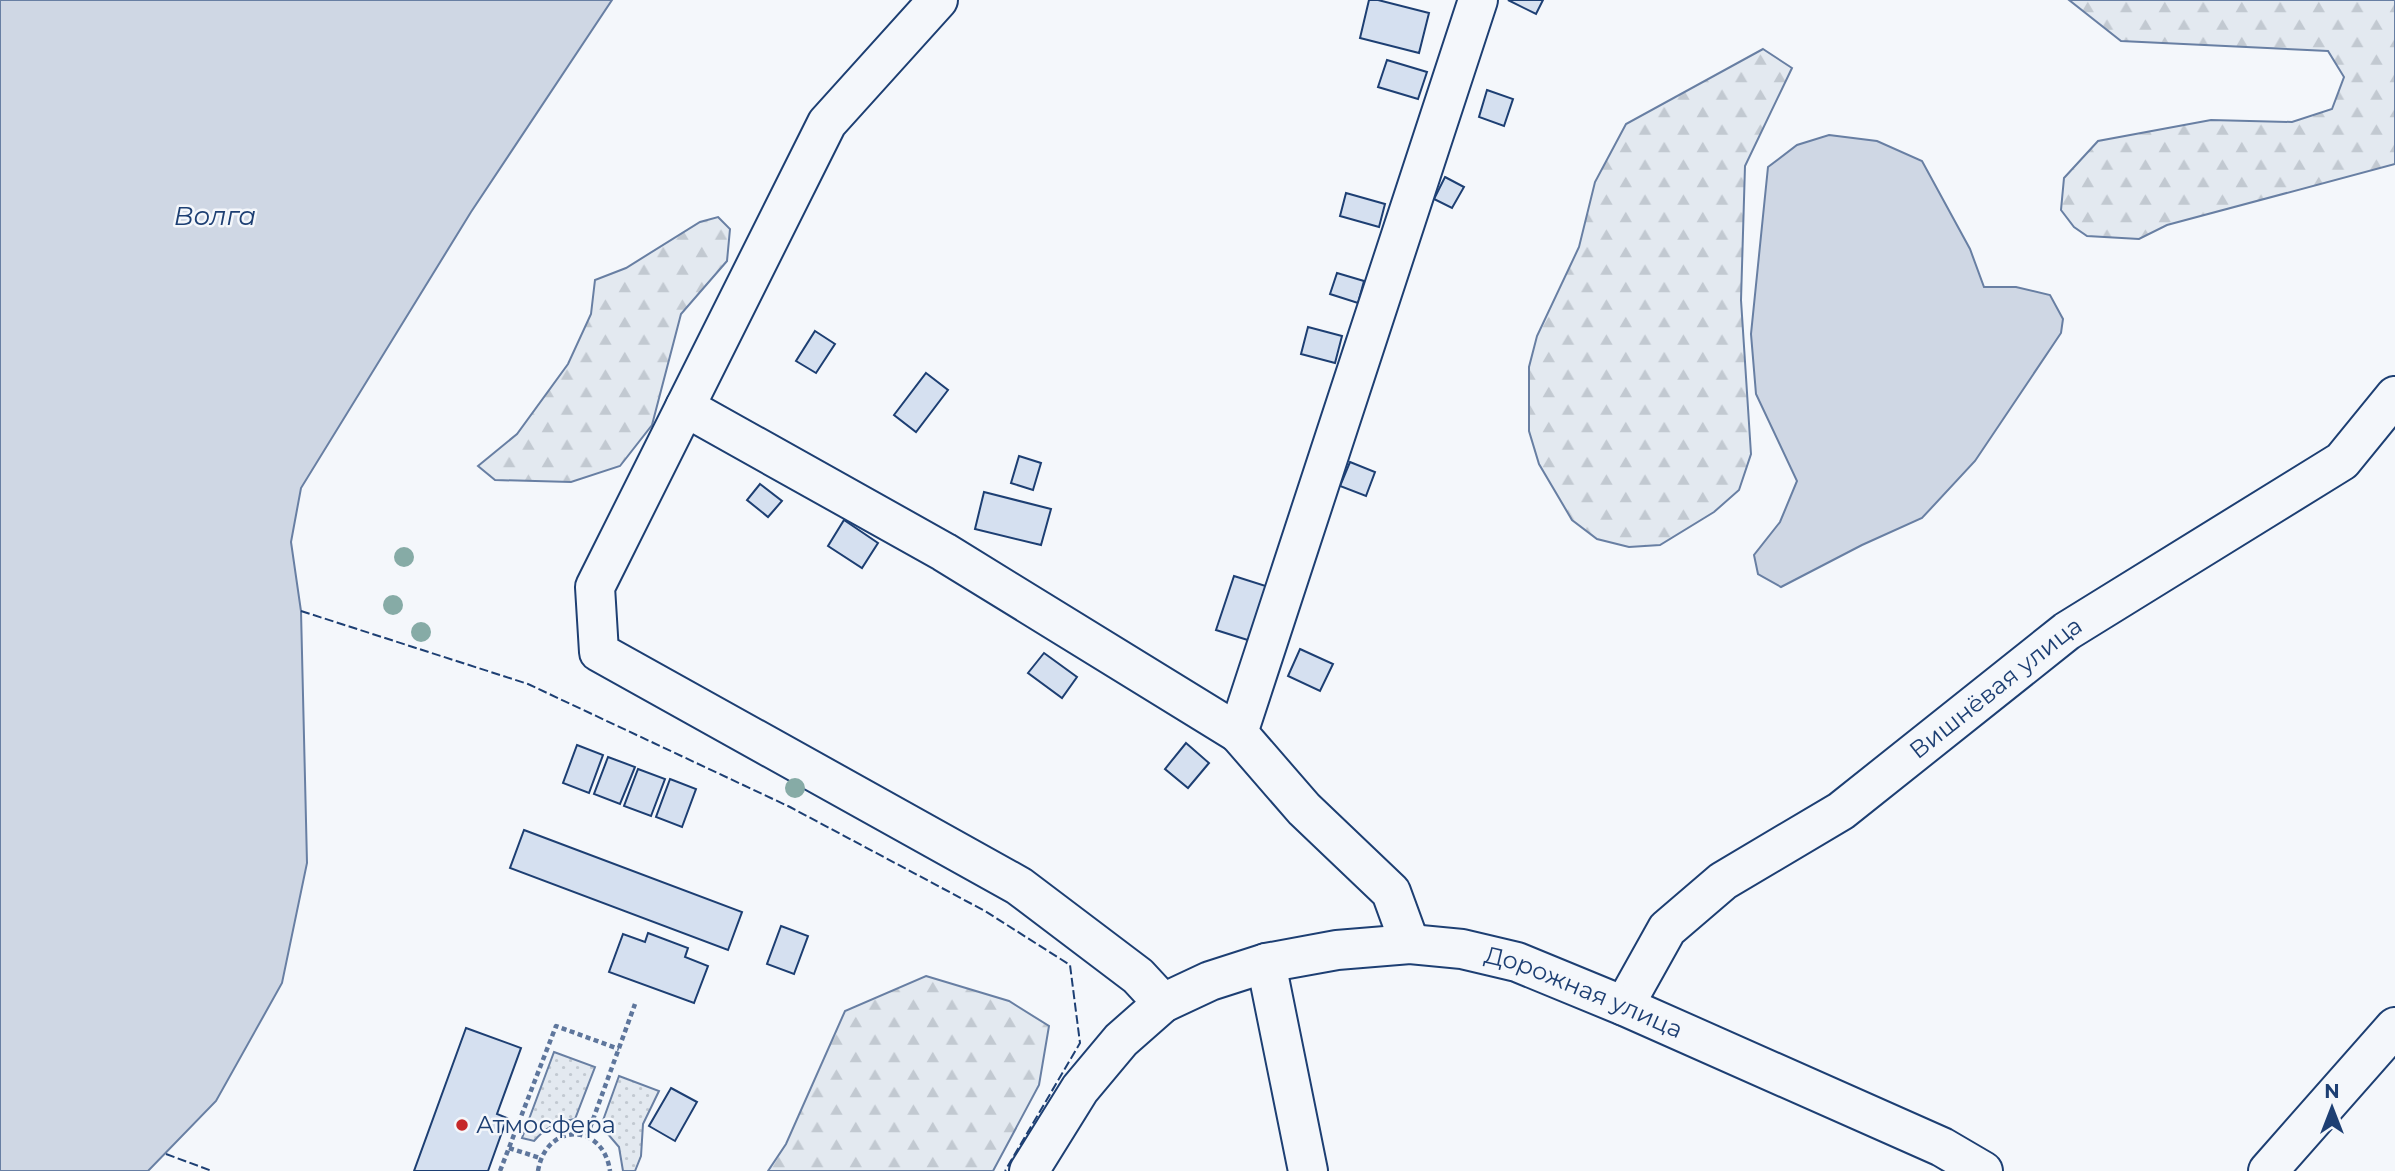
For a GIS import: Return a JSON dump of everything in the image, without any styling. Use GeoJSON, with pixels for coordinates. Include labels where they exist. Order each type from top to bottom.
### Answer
{"type":"FeatureCollection","features":[{"type":"Feature","properties":{"kind":"street"},"geometry":{"type":"LineString","coordinates":[[938,0],[827,123],[595,587],[598,652],[1019,886],[1138,976],[1163,1003]]}},
{"type":"Feature","properties":{"kind":"street"},"geometry":{"type":"LineString","coordinates":[[1238,733],[1478,0]]}},
{"type":"Feature","properties":{"kind":"street","name":"Вишнёвая улица"},"geometry":{"type":"LineString","coordinates":[[1623,1006],[1667,929],[1723,881],[1841,811],[2067,631],[2342,461],[2395,396]]}},
{"type":"Feature","properties":{"kind":"street"},"geometry":{"type":"LineString","coordinates":[[685,407],[944,552],[1238,733],[1304,809],[1391,892],[1410,944]]}},
{"type":"Feature","properties":{"kind":"street","name":"Дорожная улица"},"geometry":{"type":"LineString","coordinates":[[1029,1171],[1080,1089],[1121,1040],[1163,1003],[1210,981],[1266,963],[1337,950],[1410,944],[1462,949],[1517,962],[1942,1147],[1983,1171]]}},
{"type":"Feature","properties":{"kind":"street"},"geometry":{"type":"LineString","coordinates":[[1266,963],[1308,1171]]}},
{"type":"Feature","properties":{"kind":"street"},"geometry":{"type":"LineString","coordinates":[[2268,1171],[2395,1027]]}},
{"type":"Feature","properties":{"kind":"path"},"geometry":{"type":"LineString","coordinates":[[587,1136],[635,1004]]}},
{"type":"Feature","properties":{"kind":"path"},"geometry":{"type":"LineString","coordinates":[[500,1171],[556,1026],[619,1049]]}},
{"type":"Feature","properties":{"kind":"path"},"geometry":{"type":"LineString","coordinates":[[538,1171],[540,1158],[548,1146],[559,1137],[573,1134],[587,1136],[599,1144],[607,1156],[610,1171]]}},
{"type":"Feature","properties":{"kind":"path"},"geometry":{"type":"LineString","coordinates":[[509,1148],[540,1158]]}},
{"type":"Feature","properties":{"kind":"green space"},"geometry":{"type":"Polygon","coordinates":[[[2069,0],[2395,0],[2395,164],[2167,225],[2139,239],[2087,236],[2074,227],[2061,210],[2064,178],[2098,141],[2211,120],[2292,122],[2332,109],[2344,77],[2328,51],[2121,41],[2069,0]]]}},
{"type":"Feature","properties":{"kind":"green space"},"geometry":{"type":"Polygon","coordinates":[[[1763,49],[1792,68],[1745,166],[1741,300],[1751,454],[1739,490],[1714,512],[1660,545],[1629,547],[1597,539],[1572,520],[1539,464],[1529,431],[1529,367],[1537,336],[1579,247],[1595,182],[1626,124],[1763,49]]]}},
{"type":"Feature","properties":{"kind":"green space"},"geometry":{"type":"Polygon","coordinates":[[[718,217],[730,229],[727,261],[681,314],[652,425],[620,466],[571,482],[495,480],[478,466],[517,434],[568,364],[591,314],[595,280],[626,268],[700,222],[718,217]]]}},
{"type":"Feature","properties":{"kind":"green space"},"geometry":{"type":"Polygon","coordinates":[[[926,976],[1009,1001],[1049,1026],[1039,1085],[993,1171],[768,1171],[786,1144],[845,1011],[926,976]]]}},
{"type":"Feature","properties":{"kind":"green space"},"geometry":{"type":"Polygon","coordinates":[[[554,1052],[595,1067],[575,1119],[552,1126],[534,1141],[522,1138],[554,1052]]]}},
{"type":"Feature","properties":{"kind":"green space"},"geometry":{"type":"Polygon","coordinates":[[[619,1076],[659,1091],[643,1124],[641,1156],[635,1171],[623,1171],[619,1147],[601,1126],[619,1076]]]}},
{"type":"Feature","properties":{"kind":"water","name":"Волга"},"geometry":{"type":"Polygon","coordinates":[[[0,0],[612,0],[471,212],[301,488],[291,542],[301,611],[307,863],[282,983],[216,1101],[148,1171],[0,1171],[0,0]]]}},
{"type":"Feature","properties":{"kind":"water"},"geometry":{"type":"Polygon","coordinates":[[[1829,135],[1877,141],[1922,161],[1970,249],[1984,287],[2016,287],[2050,295],[2063,319],[2061,333],[1975,461],[1922,518],[1862,545],[1781,587],[1758,574],[1754,555],[1780,522],[1797,481],[1756,394],[1751,334],[1768,167],[1797,145],[1829,135]]]}},
{"type":"Feature","properties":{"kind":"building"},"geometry":{"type":"Polygon","coordinates":[[[1369,0],[1429,13],[1419,53],[1360,38],[1369,0]]]}},
{"type":"Feature","properties":{"kind":"building"},"geometry":{"type":"Polygon","coordinates":[[[1508,0],[1543,0],[1536,14],[1508,0]]]}},
{"type":"Feature","properties":{"kind":"building"},"geometry":{"type":"Polygon","coordinates":[[[1387,60],[1427,72],[1418,99],[1378,87],[1387,60]]]}},
{"type":"Feature","properties":{"kind":"building"},"geometry":{"type":"Polygon","coordinates":[[[1487,90],[1513,99],[1504,126],[1479,117],[1487,90]]]}},
{"type":"Feature","properties":{"kind":"building"},"geometry":{"type":"Polygon","coordinates":[[[1445,177],[1464,187],[1452,208],[1434,199],[1445,177]]]}},
{"type":"Feature","properties":{"kind":"building"},"geometry":{"type":"Polygon","coordinates":[[[1346,193],[1385,204],[1379,227],[1340,216],[1346,193]]]}},
{"type":"Feature","properties":{"kind":"building"},"geometry":{"type":"Polygon","coordinates":[[[1337,273],[1364,281],[1358,303],[1330,294],[1337,273]]]}},
{"type":"Feature","properties":{"kind":"building"},"geometry":{"type":"Polygon","coordinates":[[[1308,327],[1342,336],[1335,363],[1301,354],[1308,327]]]}},
{"type":"Feature","properties":{"kind":"building"},"geometry":{"type":"Polygon","coordinates":[[[815,331],[835,344],[816,373],[796,361],[815,331]]]}},
{"type":"Feature","properties":{"kind":"building"},"geometry":{"type":"Polygon","coordinates":[[[926,373],[948,390],[916,432],[894,415],[926,373]]]}},
{"type":"Feature","properties":{"kind":"building"},"geometry":{"type":"Polygon","coordinates":[[[1019,456],[1041,463],[1033,490],[1011,483],[1019,456]]]}},
{"type":"Feature","properties":{"kind":"building"},"geometry":{"type":"Polygon","coordinates":[[[1350,462],[1375,472],[1366,496],[1340,486],[1350,462]]]}},
{"type":"Feature","properties":{"kind":"building"},"geometry":{"type":"Polygon","coordinates":[[[760,484],[782,501],[768,517],[747,500],[760,484]]]}},
{"type":"Feature","properties":{"kind":"building"},"geometry":{"type":"Polygon","coordinates":[[[984,492],[1051,509],[1041,545],[975,529],[984,492]]]}},
{"type":"Feature","properties":{"kind":"building"},"geometry":{"type":"Polygon","coordinates":[[[844,520],[878,543],[862,568],[828,546],[844,520]]]}},
{"type":"Feature","properties":{"kind":"building"},"geometry":{"type":"Polygon","coordinates":[[[1234,576],[1272,588],[1254,642],[1216,630],[1234,576]]]}},
{"type":"Feature","properties":{"kind":"building"},"geometry":{"type":"Polygon","coordinates":[[[1300,649],[1333,664],[1320,691],[1288,676],[1300,649]]]}},
{"type":"Feature","properties":{"kind":"building"},"geometry":{"type":"Polygon","coordinates":[[[1044,653],[1077,677],[1062,698],[1028,673],[1044,653]]]}},
{"type":"Feature","properties":{"kind":"building"},"geometry":{"type":"Polygon","coordinates":[[[1186,743],[1209,763],[1188,788],[1165,769],[1186,743]]]}},
{"type":"Feature","properties":{"kind":"building"},"geometry":{"type":"Polygon","coordinates":[[[577,745],[603,755],[589,793],[563,783],[577,745]]]}},
{"type":"Feature","properties":{"kind":"building"},"geometry":{"type":"Polygon","coordinates":[[[608,757],[635,767],[620,804],[594,794],[608,757]]]}},
{"type":"Feature","properties":{"kind":"building"},"geometry":{"type":"Polygon","coordinates":[[[638,769],[665,779],[651,816],[624,806],[638,769]]]}},
{"type":"Feature","properties":{"kind":"building"},"geometry":{"type":"Polygon","coordinates":[[[670,779],[696,789],[682,827],[656,817],[670,779]]]}},
{"type":"Feature","properties":{"kind":"building"},"geometry":{"type":"Polygon","coordinates":[[[524,830],[742,912],[728,950],[510,868],[524,830]]]}},
{"type":"Feature","properties":{"kind":"building"},"geometry":{"type":"Polygon","coordinates":[[[781,926],[808,936],[794,974],[767,964],[781,926]]]}},
{"type":"Feature","properties":{"kind":"building"},"geometry":{"type":"Polygon","coordinates":[[[648,933],[688,948],[685,957],[708,966],[694,1003],[609,972],[623,934],[645,942],[648,933]]]}},
{"type":"Feature","properties":{"kind":"building"},"geometry":{"type":"Polygon","coordinates":[[[466,1028],[521,1048],[497,1114],[507,1118],[488,1171],[414,1171],[466,1028]]]}},
{"type":"Feature","properties":{"kind":"building"},"geometry":{"type":"Polygon","coordinates":[[[671,1088],[697,1102],[675,1141],[649,1126],[671,1088]]]}},
{"type":"Feature","properties":{"kind":"fence"},"geometry":{"type":"LineString","coordinates":[[301,611],[528,684],[790,807],[985,911],[1070,965],[1080,1043],[1005,1171]]}},
{"type":"Feature","properties":{"kind":"fence"},"geometry":{"type":"LineString","coordinates":[[166,1154],[212,1171]]}},
{"type":"Feature","properties":{"kind":"place","name":"Атмосфера"},"geometry":{"type":"Point","coordinates":[462,1125]}}]}
